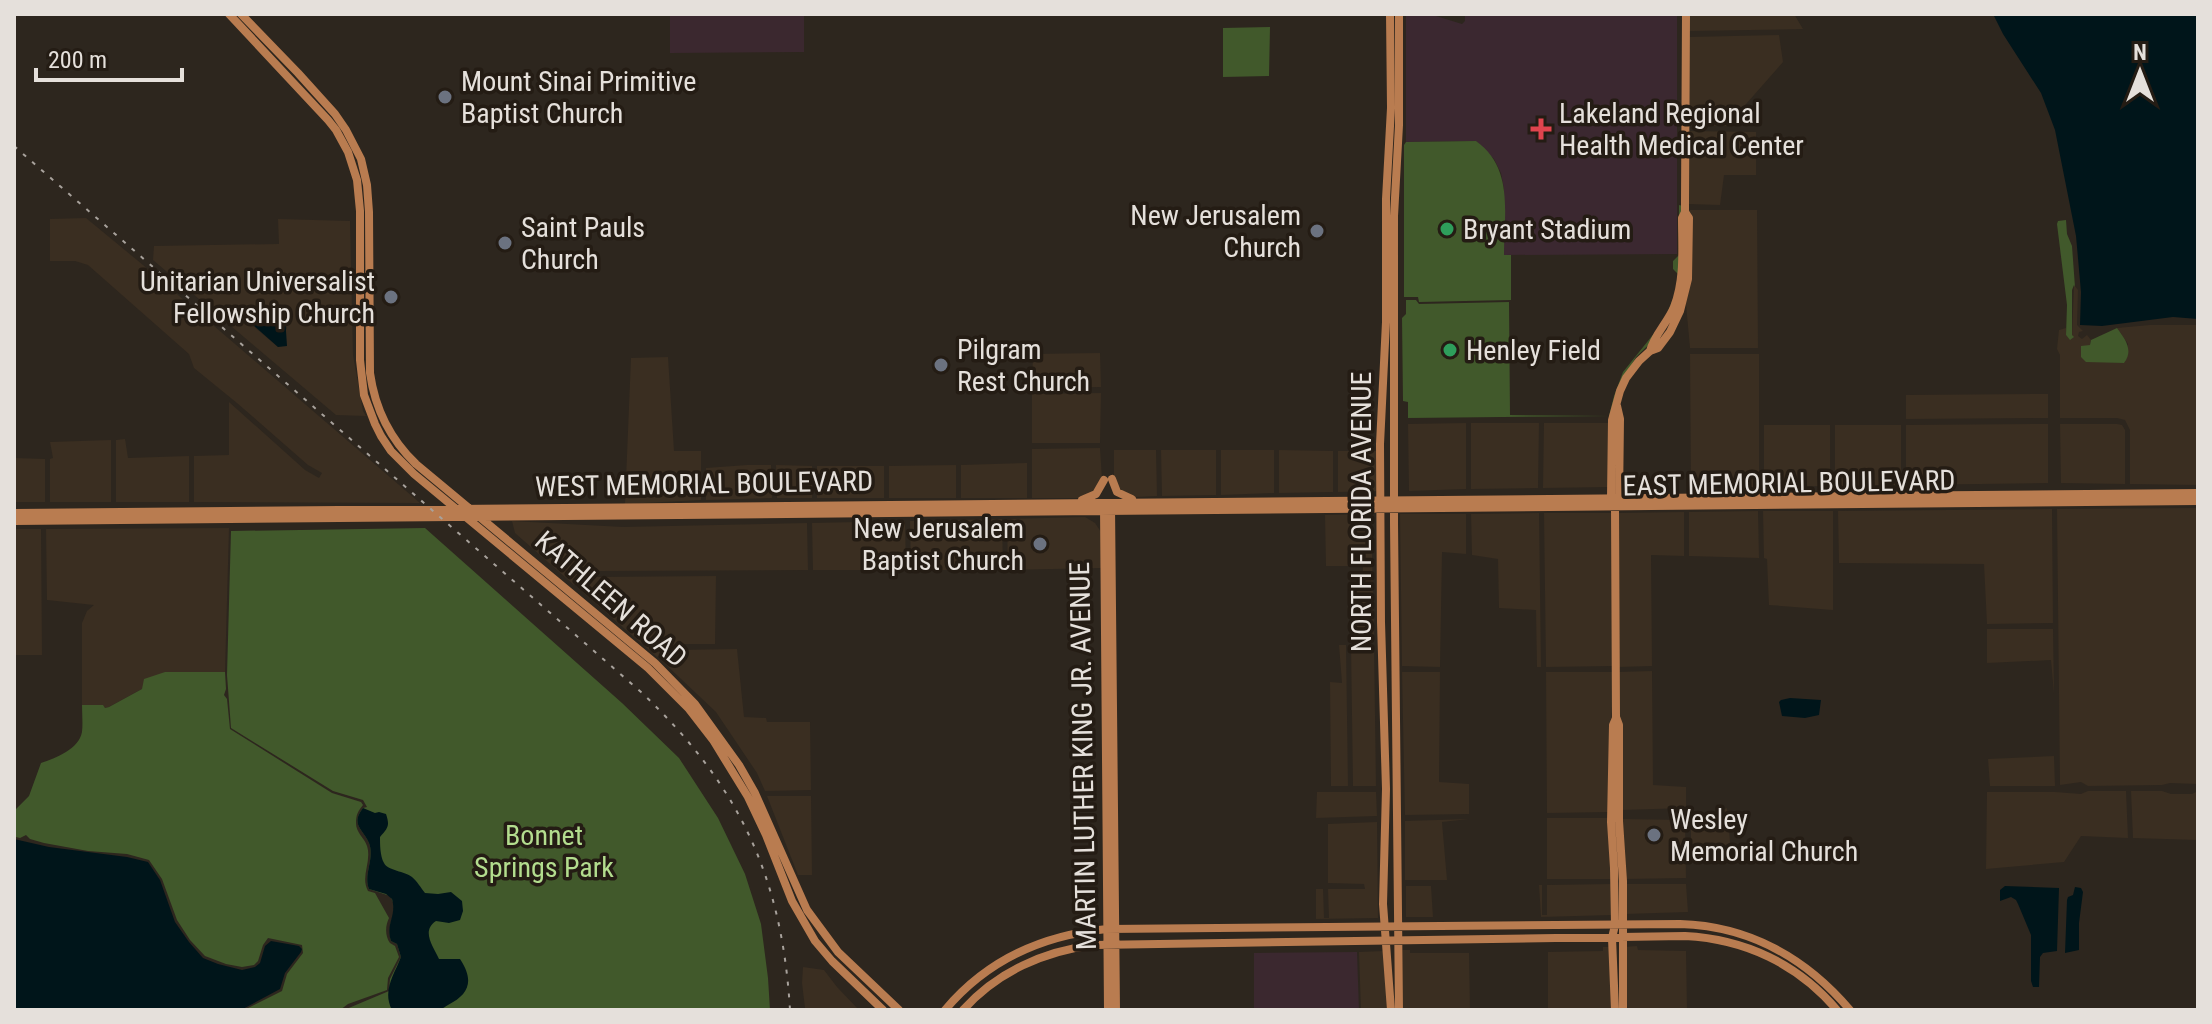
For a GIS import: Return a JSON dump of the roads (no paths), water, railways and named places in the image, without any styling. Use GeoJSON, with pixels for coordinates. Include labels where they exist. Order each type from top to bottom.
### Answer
{"type":"FeatureCollection","features":[{"type":"Feature","properties":{"kind":"main road"},"geometry":{"type":"LineString","coordinates":[[229,14],[328,120],[348,152],[359,195],[360,319],[365,353]]}},
{"type":"Feature","properties":{"kind":"main road","name":"KATHLEEN ROAD"},"geometry":{"type":"LineString","coordinates":[[241,14],[335,114],[361,159],[369,212],[362,384],[375,424],[391,451],[414,474],[648,668],[689,709],[713,740],[748,797],[792,901],[815,941],[883,1010]]}},
{"type":"Feature","properties":{"kind":"main road","name":"NORTH FLORIDA AVENUE"},"geometry":{"type":"LineString","coordinates":[[1390,14],[1391,108],[1386,199],[1386,333],[1380,413],[1380,505],[1385,729],[1383,888],[1391,1010]]}},
{"type":"Feature","properties":{"kind":"main road","name":"NORTH FLORIDA AVENUE"},"geometry":{"type":"LineString","coordinates":[[1399,14],[1399,125],[1394,216],[1399,1010]]}},
{"type":"Feature","properties":{"kind":"main road"},"geometry":{"type":"LineString","coordinates":[[1623,1010],[1622,938],[1611,815],[1613,725],[1616,717],[1616,497],[1612,420],[1626,378],[1670,332],[1684,300],[1688,279],[1689,218],[1685,212],[1686,14]]}},
{"type":"Feature","properties":{"kind":"main road"},"geometry":{"type":"LineString","coordinates":[[1386,199],[1394,216]]}},
{"type":"Feature","properties":{"kind":"main road"},"geometry":{"type":"LineString","coordinates":[[1386,333],[1392,348],[1391,425],[1395,438]]}},
{"type":"Feature","properties":{"kind":"main road","name":"KATHLEEN ROAD"},"geometry":{"type":"LineString","coordinates":[[365,353],[377,406],[394,440],[416,464],[655,663],[695,704],[755,793],[807,910],[838,952],[899,1010]]}},
{"type":"Feature","properties":{"kind":"main road"},"geometry":{"type":"LineString","coordinates":[[1103,531],[1097,521],[1079,507],[1108,480],[1120,495],[1140,502]]}},
{"type":"Feature","properties":{"kind":"main road"},"geometry":{"type":"LineString","coordinates":[[2145,501],[2154,496],[2175,493]]}},
{"type":"Feature","properties":{"kind":"main road","name":"EAST MEMORIAL BOULEVARD"},"geometry":{"type":"LineString","coordinates":[[1394,504],[1615,507],[1804,504],[1877,495],[2198,493]]}},
{"type":"Feature","properties":{"kind":"main road"},"geometry":{"type":"LineString","coordinates":[[1922,504],[1926,498],[1944,495]]}},
{"type":"Feature","properties":{"kind":"main road"},"geometry":{"type":"LineString","coordinates":[[1967,503],[1985,495]]}},
{"type":"Feature","properties":{"kind":"main road","name":"EAST MEMORIAL BOULEVARD"},"geometry":{"type":"LineString","coordinates":[[1380,505],[1616,497],[1922,504],[2198,501]]}},
{"type":"Feature","properties":{"kind":"main road","name":"WEST MEMORIAL BOULEVARD"},"geometry":{"type":"LineString","coordinates":[[1108,507],[1140,502],[1380,505]]}},
{"type":"Feature","properties":{"kind":"main road"},"geometry":{"type":"LineString","coordinates":[[941,513],[958,504]]}},
{"type":"Feature","properties":{"kind":"main road","name":"WEST MEMORIAL BOULEVARD"},"geometry":{"type":"LineString","coordinates":[[14,513],[191,516],[958,504],[1108,507],[1136,511],[1380,505]]}},
{"type":"Feature","properties":{"kind":"main road"},"geometry":{"type":"LineString","coordinates":[[689,515],[703,506]]}},
{"type":"Feature","properties":{"kind":"main road","name":"WEST MEMORIAL BOULEVARD"},"geometry":{"type":"LineString","coordinates":[[497,512],[689,515],[941,513],[1079,507]]}},
{"type":"Feature","properties":{"kind":"main road","name":"MARTIN LUTHER KING JR. AVENUE"},"geometry":{"type":"LineString","coordinates":[[1108,507],[1103,531],[1112,929]]}},
{"type":"Feature","properties":{"kind":"main road","name":"MARTIN LUTHER KING JR. AVENUE"},"geometry":{"type":"LineString","coordinates":[[1108,507],[1111,540],[1112,929],[1108,1010]]}},
{"type":"Feature","properties":{"kind":"main road","name":"WEST MEMORIAL BOULEVARD"},"geometry":{"type":"LineString","coordinates":[[191,516],[247,511],[401,513]]}},
{"type":"Feature","properties":{"kind":"main road"},"geometry":{"type":"LineString","coordinates":[[1111,540],[1114,526],[1136,511]]}},
{"type":"Feature","properties":{"kind":"main road"},"geometry":{"type":"LineString","coordinates":[[14,521],[191,516]]}},
{"type":"Feature","properties":{"kind":"main road"},"geometry":{"type":"LineString","coordinates":[[1615,1010],[1612,938],[1619,925]]}},
{"type":"Feature","properties":{"kind":"main road"},"geometry":{"type":"LineString","coordinates":[[945,1010],[982,974],[1022,949],[1056,937],[1112,929],[1619,925],[1703,926],[1758,939],[1809,969],[1850,1010]]}},
{"type":"Feature","properties":{"kind":"main road"},"geometry":{"type":"LineString","coordinates":[[963,1010],[996,980],[1029,962],[1060,951],[1111,943],[1700,937],[1746,946],[1790,968],[1837,1010]]}},
{"type":"Feature","properties":{"kind":"main road","name":"MARTIN LUTHER KING JR. AVENUE"},"geometry":{"type":"LineString","coordinates":[[1111,943],[1116,1010]]}},
{"type":"Feature","properties":{"kind":"railway"},"geometry":{"type":"LineString","coordinates":[[14,146],[641,692],[675,727],[729,798],[765,875],[777,917],[790,1010]]}},
{"type":"Feature","properties":{"kind":"place","name":"Mount Sinai Primitive Baptist Church"},"geometry":{"type":"Point","coordinates":[445,97]}},
{"type":"Feature","properties":{"kind":"place","name":"Lakeland Regional Health Medical Center"},"geometry":{"type":"Point","coordinates":[1541,129]}},
{"type":"Feature","properties":{"kind":"place","name":"Bryant Stadium"},"geometry":{"type":"Point","coordinates":[1447,229]}},
{"type":"Feature","properties":{"kind":"place","name":"New Jerusalem Church"},"geometry":{"type":"Point","coordinates":[1317,231]}},
{"type":"Feature","properties":{"kind":"place","name":"Saint Pauls Church"},"geometry":{"type":"Point","coordinates":[505,243]}},
{"type":"Feature","properties":{"kind":"place","name":"Unitarian Universalist Fellowship Church"},"geometry":{"type":"Point","coordinates":[391,297]}},
{"type":"Feature","properties":{"kind":"place","name":"Henley Field"},"geometry":{"type":"Point","coordinates":[1450,350]}},
{"type":"Feature","properties":{"kind":"place","name":"Pilgram Rest Church"},"geometry":{"type":"Point","coordinates":[941,365]}},
{"type":"Feature","properties":{"kind":"place","name":"New Jerusalem Baptist Church"},"geometry":{"type":"Point","coordinates":[1040,544]}},
{"type":"Feature","properties":{"kind":"place","name":"Wesley Memorial Church"},"geometry":{"type":"Point","coordinates":[1654,835]}},
{"type":"Feature","properties":{"kind":"park label","name":"Bonnet Springs Park"},"geometry":{"type":"Point","coordinates":[544,851]}}]}
